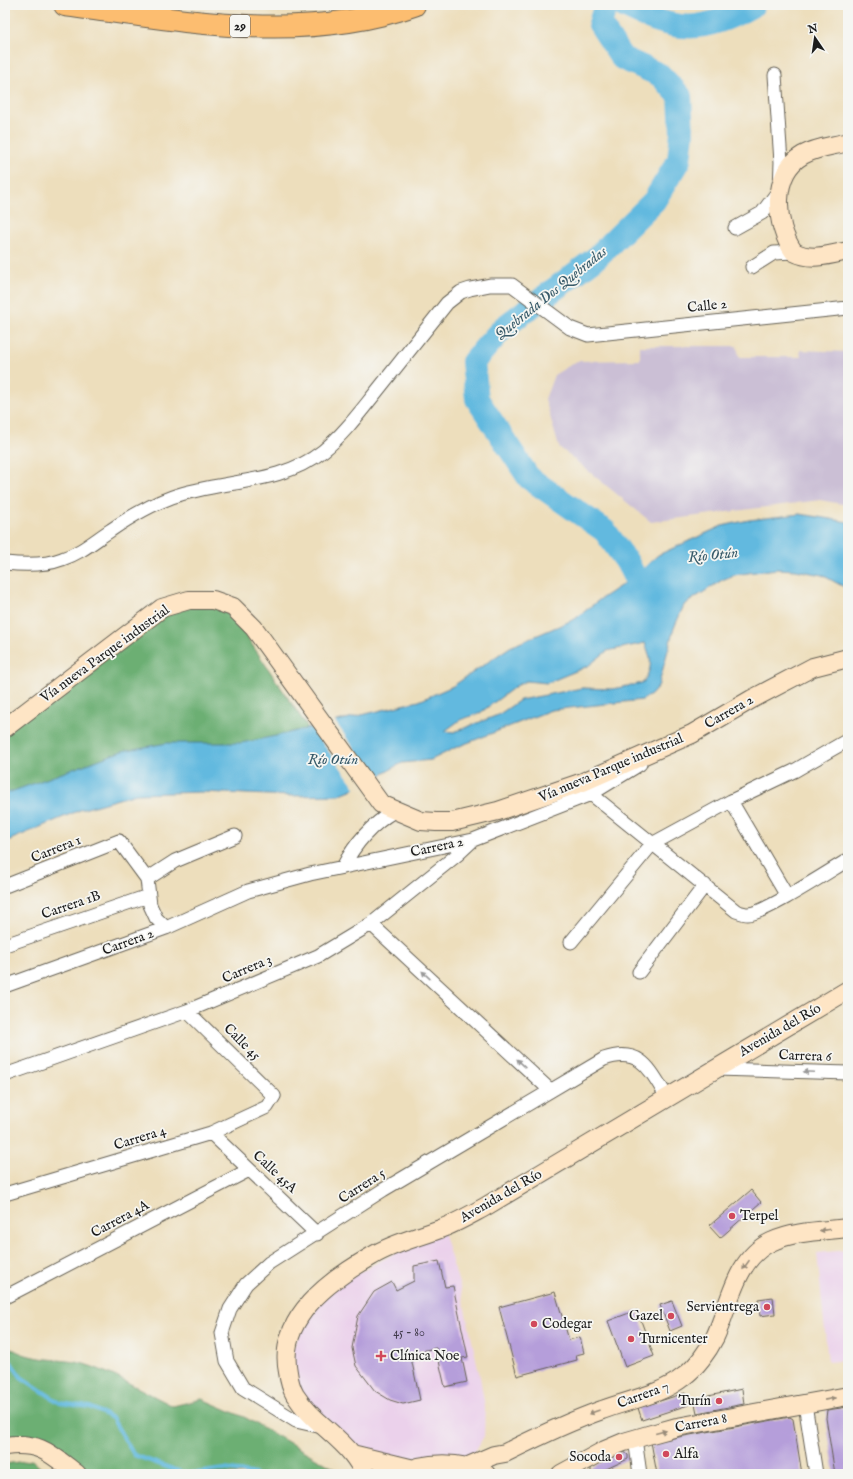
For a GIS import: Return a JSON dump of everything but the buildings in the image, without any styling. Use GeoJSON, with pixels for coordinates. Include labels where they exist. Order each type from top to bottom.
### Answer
{"type":"FeatureCollection","features":[{"type":"Feature","properties":{"kind":"highway","name":"29"},"geometry":{"type":"LineString","coordinates":[[65,5],[174,20],[260,27],[322,25],[350,22],[376,17],[414,5]]}},
{"type":"Feature","properties":{"kind":"main road"},"geometry":{"type":"LineString","coordinates":[[848,142],[813,150],[802,155],[790,168],[780,189],[780,219],[787,242],[794,252],[808,257],[817,257],[848,251]]}},
{"type":"Feature","properties":{"kind":"main road","name":"Vía nueva Parque industrial"},"geometry":{"type":"LineString","coordinates":[[5,728],[162,608],[179,602],[202,599],[213,600],[233,607],[254,628],[388,807],[420,821],[452,822],[498,811],[583,782],[692,734]]}},
{"type":"Feature","properties":{"kind":"main road","name":"Carrera 2"},"geometry":{"type":"LineString","coordinates":[[692,734],[752,699],[814,667],[848,658]]}},
{"type":"Feature","properties":{"kind":"main road","name":"Avenida del Río"},"geometry":{"type":"LineString","coordinates":[[365,1474],[352,1454],[322,1427],[295,1395],[289,1381],[286,1364],[286,1348],[296,1320],[317,1296],[336,1280],[372,1256],[405,1240],[446,1227],[461,1220],[848,990]]}},
{"type":"Feature","properties":{"kind":"main road","name":"Carrera 7"},"geometry":{"type":"LineString","coordinates":[[466,1467],[494,1455],[505,1453],[566,1423],[670,1386],[689,1373],[703,1356],[715,1337],[734,1286],[754,1254],[770,1242],[779,1238],[802,1233],[848,1228]]}},
{"type":"Feature","properties":{"kind":"main road","name":"Carrera 8"},"geometry":{"type":"LineString","coordinates":[[561,1474],[605,1450],[635,1439],[677,1427],[848,1396]]}},
{"type":"Feature","properties":{"kind":"main road"},"geometry":{"type":"LineString","coordinates":[[5,1446],[22,1443],[45,1449],[77,1474]]}},
{"type":"Feature","properties":{"kind":"main road","name":"Avenida del Río"},"geometry":{"type":"LineString","coordinates":[[352,1454],[407,1472]]}},
{"type":"Feature","properties":{"kind":"main road"},"geometry":{"type":"LineString","coordinates":[[407,1472],[437,1465],[453,1465],[466,1467],[486,1474]]}},
{"type":"Feature","properties":{"kind":"street"},"geometry":{"type":"LineString","coordinates":[[735,228],[762,213],[780,189],[781,162],[776,75]]}},
{"type":"Feature","properties":{"kind":"street"},"geometry":{"type":"LineString","coordinates":[[752,267],[774,253],[794,252]]}},
{"type":"Feature","properties":{"kind":"street","name":"Calle 2"},"geometry":{"type":"LineString","coordinates":[[5,563],[22,565],[49,563],[62,560],[86,549],[140,512],[171,497],[205,488],[271,478],[298,467],[322,452],[344,433],[447,303],[462,292],[470,289],[490,285],[512,285],[570,328],[588,335],[848,308]]}},
{"type":"Feature","properties":{"kind":"street","name":"Carrera 2"},"geometry":{"type":"LineString","coordinates":[[5,986],[166,928],[248,891],[310,874],[473,840],[591,794],[692,734]]}},
{"type":"Feature","properties":{"kind":"street"},"geometry":{"type":"LineString","coordinates":[[571,942],[652,844],[731,801],[794,771],[848,740]]}},
{"type":"Feature","properties":{"kind":"street"},"geometry":{"type":"LineString","coordinates":[[591,794],[736,911],[748,914],[787,896],[848,860]]}},
{"type":"Feature","properties":{"kind":"street"},"geometry":{"type":"LineString","coordinates":[[731,801],[787,896]]}},
{"type":"Feature","properties":{"kind":"street"},"geometry":{"type":"LineString","coordinates":[[343,867],[360,839],[388,807]]}},
{"type":"Feature","properties":{"kind":"street"},"geometry":{"type":"LineString","coordinates":[[166,928],[156,918],[148,896],[147,879],[175,861],[235,836]]}},
{"type":"Feature","properties":{"kind":"street","name":"Carrera 3"},"geometry":{"type":"LineString","coordinates":[[5,1075],[187,1011],[318,956],[371,924],[457,855],[473,840]]}},
{"type":"Feature","properties":{"kind":"street","name":"Carrera 1"},"geometry":{"type":"LineString","coordinates":[[5,886],[119,841],[147,879]]}},
{"type":"Feature","properties":{"kind":"street"},"geometry":{"type":"LineString","coordinates":[[639,972],[705,885]]}},
{"type":"Feature","properties":{"kind":"street","name":"Carrera 1B"},"geometry":{"type":"LineString","coordinates":[[5,945],[148,896]]}},
{"type":"Feature","properties":{"kind":"street"},"geometry":{"type":"LineString","coordinates":[[371,924],[550,1090]]}},
{"type":"Feature","properties":{"kind":"street","name":"Calle 45"},"geometry":{"type":"LineString","coordinates":[[187,1011],[274,1096]]}},
{"type":"Feature","properties":{"kind":"street","name":"Carrera 5"},"geometry":{"type":"LineString","coordinates":[[322,1427],[296,1421],[243,1388],[227,1361],[222,1333],[230,1309],[246,1284],[269,1264],[383,1190],[604,1059],[617,1054],[629,1055],[648,1066],[667,1097]]}},
{"type":"Feature","properties":{"kind":"street","name":"Carrera 6"},"geometry":{"type":"LineString","coordinates":[[713,1069],[848,1073]]}},
{"type":"Feature","properties":{"kind":"street","name":"Carrera 4"},"geometry":{"type":"LineString","coordinates":[[5,1194],[211,1133],[267,1107],[274,1096]]}},
{"type":"Feature","properties":{"kind":"street","name":"Calle 45A"},"geometry":{"type":"LineString","coordinates":[[211,1133],[317,1234]]}},
{"type":"Feature","properties":{"kind":"street","name":"Carrera 4A"},"geometry":{"type":"LineString","coordinates":[[5,1297],[249,1170]]}},
{"type":"Feature","properties":{"kind":"street"},"geometry":{"type":"LineString","coordinates":[[805,1404],[816,1474]]}},
{"type":"Feature","properties":{"kind":"street"},"geometry":{"type":"LineString","coordinates":[[635,1439],[640,1474]]}},
{"type":"Feature","properties":{"kind":"shaded area"},"geometry":{"type":"Polygon","coordinates":[[[640,346],[737,346],[739,357],[801,357],[800,350],[848,352],[848,505],[820,500],[651,522],[559,447],[545,399],[554,375],[577,361],[640,360],[640,346]]]}},
{"type":"Feature","properties":{"kind":"shaded area","name":"Clínica Noe"},"geometry":{"type":"Polygon","coordinates":[[[442,1228],[460,1287],[480,1377],[485,1407],[484,1436],[466,1467],[352,1454],[322,1427],[286,1364],[317,1295],[442,1228]]]}},
{"type":"Feature","properties":{"kind":"shaded area"},"geometry":{"type":"Polygon","coordinates":[[[848,1250],[848,1360],[828,1362],[817,1253],[848,1250]]]}},
{"type":"Feature","properties":{"kind":"green space"},"geometry":{"type":"Polygon","coordinates":[[[213,600],[236,621],[323,750],[5,800],[5,728],[162,608],[213,600]]]}},
{"type":"Feature","properties":{"kind":"green space"},"geometry":{"type":"Polygon","coordinates":[[[5,1343],[22,1354],[32,1357],[74,1362],[95,1368],[117,1377],[173,1406],[202,1399],[246,1418],[344,1474],[77,1474],[45,1449],[5,1448],[5,1343]]]}},
{"type":"Feature","properties":{"kind":"green space"},"geometry":{"type":"Polygon","coordinates":[[[32,1460],[47,1474],[5,1474],[5,1464],[32,1460]]]}},
{"type":"Feature","properties":{"kind":"water","name":"Río Otún"},"geometry":{"type":"Polygon","coordinates":[[[800,514],[848,522],[848,589],[822,575],[796,570],[776,569],[734,575],[722,580],[684,605],[674,628],[658,687],[651,695],[642,700],[551,710],[457,747],[431,760],[402,763],[363,785],[338,795],[291,796],[202,792],[136,794],[80,810],[5,842],[5,794],[122,751],[167,743],[241,743],[276,736],[419,701],[453,686],[510,647],[575,619],[599,600],[634,577],[658,555],[722,526],[749,520],[800,514]],[[645,643],[607,651],[588,666],[547,683],[526,681],[516,686],[480,713],[460,720],[445,731],[454,732],[498,715],[520,700],[582,688],[612,689],[643,683],[650,668],[650,659],[645,643]]]}},
{"type":"Feature","properties":{"kind":"pier"},"geometry":{"type":"Polygon","coordinates":[[[334,720],[377,780],[357,790],[310,726],[334,720]]]}},
{"type":"Feature","properties":{"kind":"waterway","name":"Quebrada Dos Quebradas"},"geometry":{"type":"LineString","coordinates":[[609,5],[605,7],[600,24],[622,58],[660,75],[680,96],[682,133],[679,160],[654,201],[596,258],[503,328],[473,362],[477,399],[529,478],[605,531],[627,562],[646,599]]}},
{"type":"Feature","properties":{"kind":"waterway","name":"Quebrada Dos Quebradas"},"geometry":{"type":"LineString","coordinates":[[622,5],[658,21],[673,25],[688,26],[703,25],[718,21],[735,15],[753,5]]}},
{"type":"Feature","properties":{"kind":"waterway"},"geometry":{"type":"LineString","coordinates":[[5,1354],[21,1377],[60,1403],[90,1407],[112,1418],[134,1455],[181,1472],[197,1473],[225,1469],[255,1474]]}},
{"type":"Feature","properties":{"kind":"place","name":"Terpel"},"geometry":{"type":"Point","coordinates":[732,1216]}},
{"type":"Feature","properties":{"kind":"place","name":"Servientrega"},"geometry":{"type":"Point","coordinates":[767,1307]}},
{"type":"Feature","properties":{"kind":"place","name":"Gazel"},"geometry":{"type":"Point","coordinates":[671,1316]}},
{"type":"Feature","properties":{"kind":"place","name":"Codegar"},"geometry":{"type":"Point","coordinates":[534,1324]}},
{"type":"Feature","properties":{"kind":"place","name":"Turnicenter"},"geometry":{"type":"Point","coordinates":[631,1339]}},
{"type":"Feature","properties":{"kind":"place","name":"Clínica Noe"},"geometry":{"type":"Point","coordinates":[381,1356]}},
{"type":"Feature","properties":{"kind":"place","name":"Turín"},"geometry":{"type":"Point","coordinates":[719,1401]}},
{"type":"Feature","properties":{"kind":"place","name":"Alfa"},"geometry":{"type":"Point","coordinates":[666,1454]}},
{"type":"Feature","properties":{"kind":"place","name":"Socoda"},"geometry":{"type":"Point","coordinates":[619,1457]}}]}
